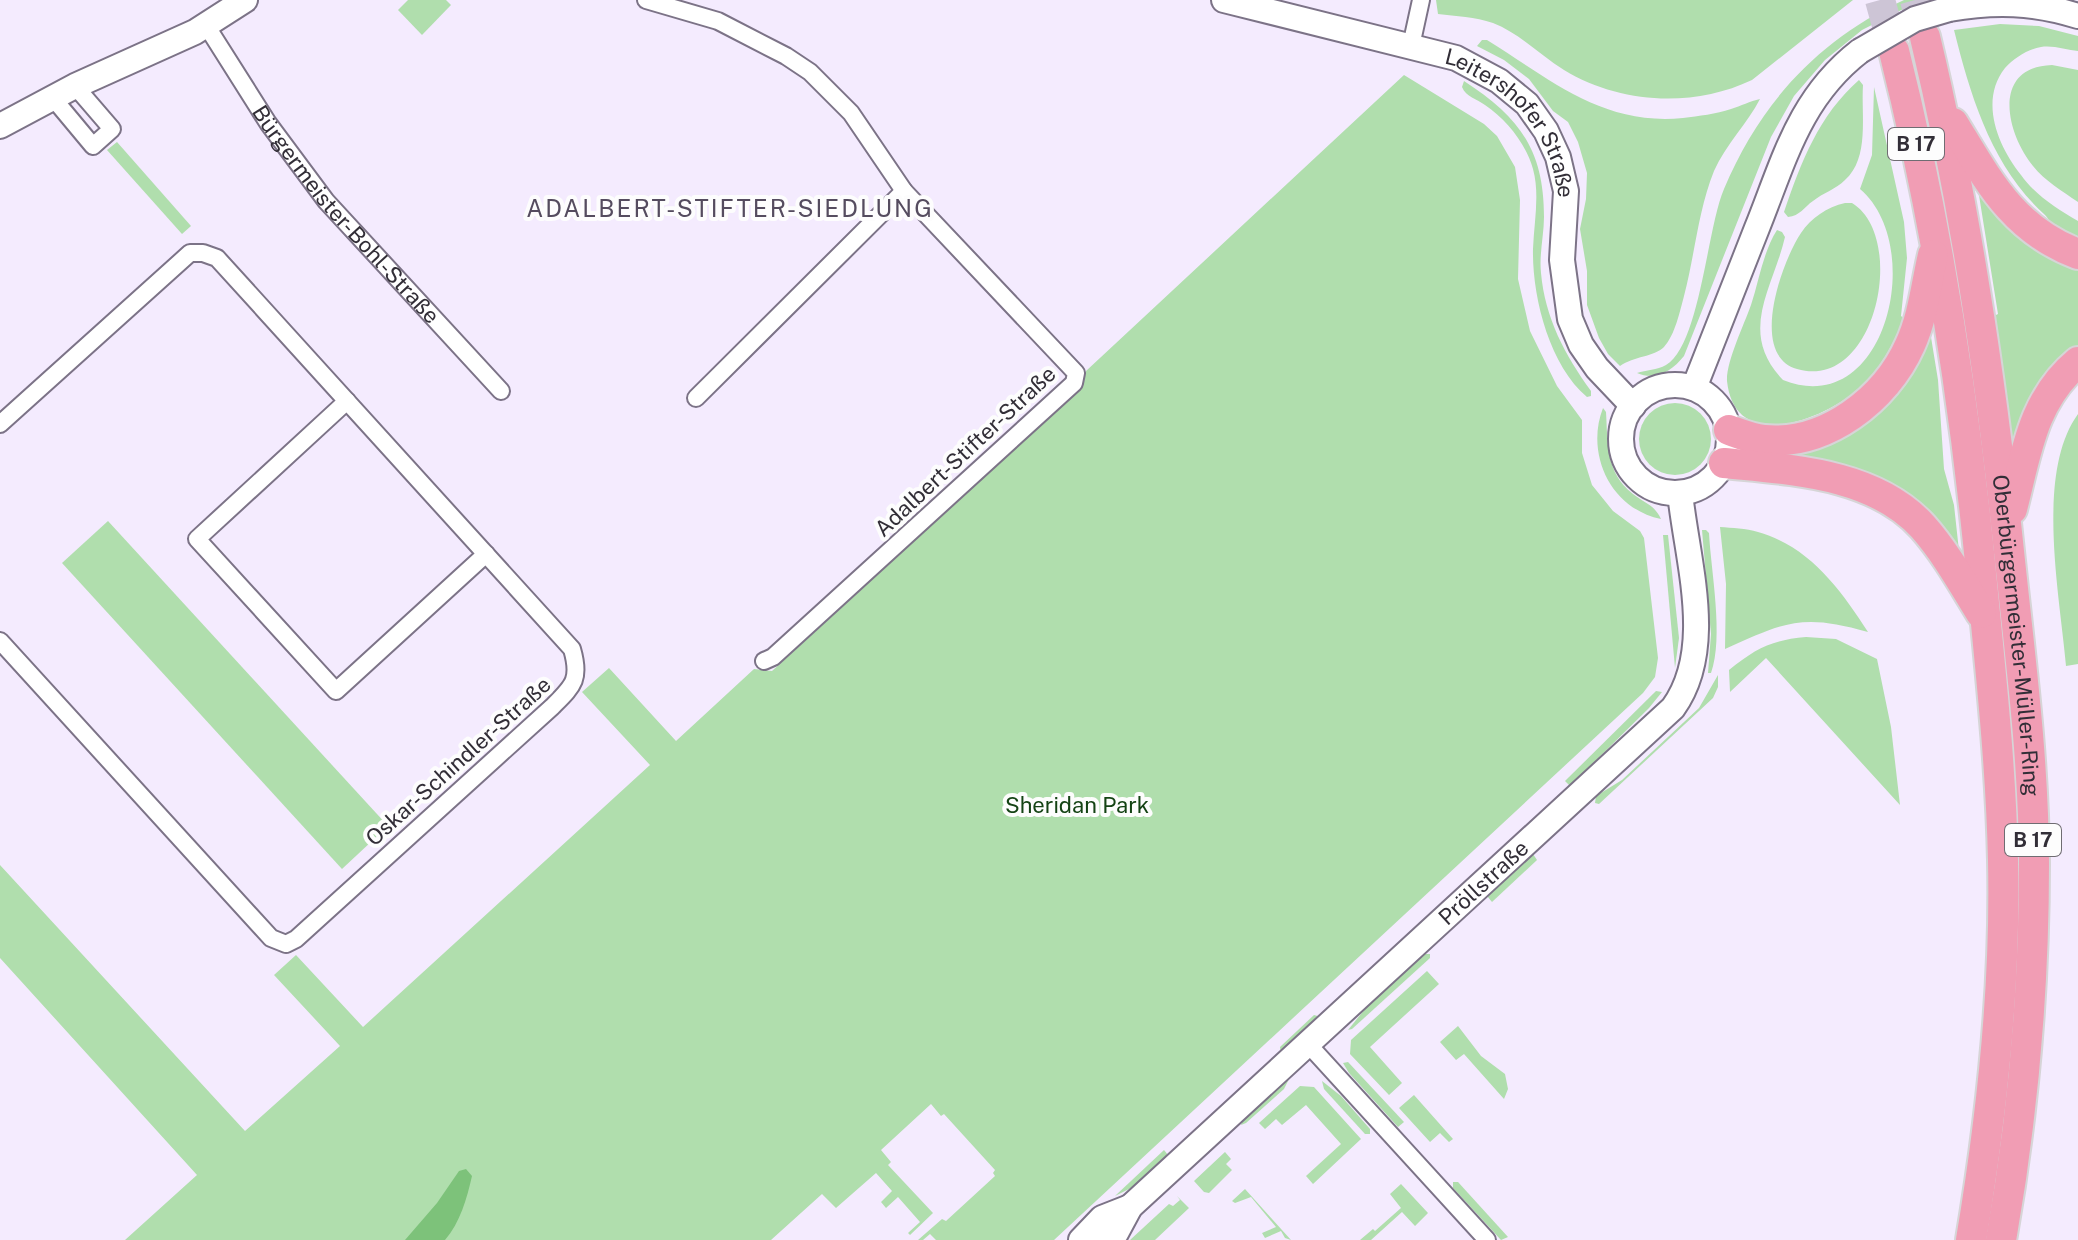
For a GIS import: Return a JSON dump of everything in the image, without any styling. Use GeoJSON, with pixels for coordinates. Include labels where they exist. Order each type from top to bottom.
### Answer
{"type":"FeatureCollection","features":[{"type":"Feature","properties":{"kind":"highway","name":"Oberbürgermeister-Müller-Ring"},"geometry":{"type":"LineString","coordinates":[[1925,37],[1967,232],[1989,371],[2029,772],[2034,862],[2029,1016],[2023,1085],[2001,1240]]}},
{"type":"Feature","properties":{"kind":"highway","name":"Oberbürgermeister-Müller-Ring"},"geometry":{"type":"LineString","coordinates":[[1894,51],[1936,238],[1959,376],[1986,621],[1999,789],[2003,861],[2002,941],[1993,1081],[1971,1240]]}},
{"type":"Feature","properties":{"kind":"highway"},"geometry":{"type":"LineString","coordinates":[[1941,104],[2007,208],[2044,238],[2078,254]]}},
{"type":"Feature","properties":{"kind":"highway"},"geometry":{"type":"LineString","coordinates":[[1729,430],[1763,440],[1791,439],[1832,426],[1871,400],[1892,375],[1909,346],[1919,320],[1936,238]]}},
{"type":"Feature","properties":{"kind":"highway"},"geometry":{"type":"LineString","coordinates":[[2007,531],[2037,413],[2055,386],[2078,362]]}},
{"type":"Feature","properties":{"kind":"highway"},"geometry":{"type":"LineString","coordinates":[[1724,463],[1836,479],[1872,491],[1898,505],[1942,551],[1986,621]]}},
{"type":"Feature","properties":{"kind":"street"},"geometry":{"type":"LineString","coordinates":[[0,126],[75,86],[206,25],[245,0]]}},
{"type":"Feature","properties":{"kind":"street","name":"Adalbert-Stifter-Straße"},"geometry":{"type":"LineString","coordinates":[[646,0],[718,21],[810,72],[851,113],[904,191],[1076,373],[1074,383],[773,657],[764,661]]}},
{"type":"Feature","properties":{"kind":"street","name":"Leitershofer Straße"},"geometry":{"type":"LineString","coordinates":[[1224,0],[1456,58],[1499,81],[1527,104],[1546,131],[1558,157],[1566,191],[1562,260],[1570,319],[1581,345],[1597,368],[1633,406]]}},
{"type":"Feature","properties":{"kind":"street"},"geometry":{"type":"LineString","coordinates":[[1411,46],[1421,0]]}},
{"type":"Feature","properties":{"kind":"street"},"geometry":{"type":"LineString","coordinates":[[1694,388],[1789,143],[1812,100],[1839,67],[1915,19],[1949,9],[2003,2],[2049,7],[2078,16]]}},
{"type":"Feature","properties":{"kind":"street","name":"Bürgermeister-Bohl-Straße"},"geometry":{"type":"LineString","coordinates":[[206,25],[268,123],[326,201],[501,391]]}},
{"type":"Feature","properties":{"kind":"street"},"geometry":{"type":"LineString","coordinates":[[53,98],[93,146],[112,129],[75,86]]}},
{"type":"Feature","properties":{"kind":"street"},"geometry":{"type":"LineString","coordinates":[[696,398],[904,191]]}},
{"type":"Feature","properties":{"kind":"street","name":"Oskar-Schindler-Straße"},"geometry":{"type":"LineString","coordinates":[[0,424],[190,253],[217,258],[572,649],[578,668],[573,686],[296,939],[286,944],[271,938],[0,641]]}},
{"type":"Feature","properties":{"kind":"street"},"geometry":{"type":"LineString","coordinates":[[1673,385],[1694,388],[1719,407],[1729,430],[1729,445],[1724,463],[1707,483],[1680,493],[1670,493],[1646,484],[1628,466],[1621,442],[1622,429],[1633,406],[1642,396],[1673,385]]}},
{"type":"Feature","properties":{"kind":"street"},"geometry":{"type":"LineString","coordinates":[[347,401],[197,539],[251,599],[336,691],[486,554]]}},
{"type":"Feature","properties":{"kind":"street","name":"Pröllstraße"},"geometry":{"type":"LineString","coordinates":[[1108,1240],[1116,1233],[1130,1207],[1673,708],[1686,690],[1696,655],[1696,616],[1680,493]]}},
{"type":"Feature","properties":{"kind":"street"},"geometry":{"type":"LineString","coordinates":[[1308,1044],[1487,1240]]}},
{"type":"Feature","properties":{"kind":"street","name":"Pröllstraße"},"geometry":{"type":"LineString","coordinates":[[1081,1240],[1102,1218],[1130,1207]]}},
{"type":"Feature","properties":{"kind":"green space"},"geometry":{"type":"Polygon","coordinates":[[[408,0],[446,0],[451,5],[422,35],[398,10],[408,0]]]}},
{"type":"Feature","properties":{"kind":"green space"},"geometry":{"type":"Polygon","coordinates":[[[1436,0],[1853,0],[1752,80],[1706,95],[1657,98],[1609,90],[1586,81],[1564,70],[1503,27],[1479,19],[1438,14],[1436,0]]]}},
{"type":"Feature","properties":{"kind":"green space"},"geometry":{"type":"Polygon","coordinates":[[[1904,0],[1921,0],[1862,30],[1825,60],[1794,96],[1771,137],[1684,356],[1663,373],[1651,376],[1637,373],[1666,365],[1678,353],[1695,311],[1724,189],[1755,129],[1774,102],[1819,54],[1873,16],[1904,0]]]}},
{"type":"Feature","properties":{"kind":"green space"},"geometry":{"type":"Polygon","coordinates":[[[2000,24],[2039,26],[2078,36],[2078,51],[2041,47],[2013,61],[1997,81],[1993,109],[2005,151],[2040,195],[2078,221],[2078,241],[2056,230],[2011,175],[1997,153],[1976,106],[1954,30],[2000,24]]]}},
{"type":"Feature","properties":{"kind":"green space"},"geometry":{"type":"Polygon","coordinates":[[[1482,40],[1487,40],[1578,97],[1627,115],[1654,119],[1683,118],[1719,112],[1760,99],[1714,171],[1704,202],[1679,316],[1671,336],[1660,350],[1620,366],[1608,354],[1587,305],[1587,271],[1580,229],[1587,173],[1578,142],[1568,122],[1553,111],[1529,79],[1504,60],[1477,46],[1482,40]]]}},
{"type":"Feature","properties":{"kind":"green space"},"geometry":{"type":"Polygon","coordinates":[[[2052,65],[2078,70],[2078,202],[2033,166],[2016,137],[2011,120],[2012,89],[2020,77],[2033,69],[2052,65]]]}},
{"type":"Feature","properties":{"kind":"green space","name":"Sheridan Park"},"geometry":{"type":"Polygon","coordinates":[[[1404,75],[1484,124],[1497,136],[1515,167],[1520,200],[1518,279],[1530,331],[1557,386],[1582,420],[1582,453],[1592,485],[1613,511],[1640,531],[1644,538],[1658,658],[1655,677],[1643,693],[1054,1240],[936,1240],[930,1234],[918,1240],[942,1219],[946,1221],[995,1176],[995,1170],[931,1104],[881,1150],[891,1162],[888,1165],[933,1213],[910,1235],[908,1233],[920,1222],[898,1197],[886,1208],[881,1202],[892,1191],[876,1173],[836,1208],[822,1194],[771,1240],[125,1240],[197,1175],[0,958],[0,865],[245,1131],[340,1046],[274,975],[296,955],[363,1027],[650,765],[582,692],[609,668],[676,741],[754,669],[772,671],[1083,387],[1086,371],[1404,75]]]}},
{"type":"Feature","properties":{"kind":"green space"},"geometry":{"type":"Polygon","coordinates":[[[1859,80],[1863,85],[1863,136],[1853,171],[1838,186],[1788,217],[1784,212],[1813,140],[1833,108],[1859,80]]]}},
{"type":"Feature","properties":{"kind":"green space"},"geometry":{"type":"Polygon","coordinates":[[[1464,81],[1500,108],[1525,137],[1533,154],[1543,193],[1543,290],[1558,335],[1591,396],[1587,397],[1562,367],[1545,329],[1533,268],[1536,189],[1530,160],[1508,125],[1469,96],[1462,87],[1464,81]]]}},
{"type":"Feature","properties":{"kind":"green space"},"geometry":{"type":"Polygon","coordinates":[[[1874,87],[1904,222],[1907,258],[1901,316],[1905,319],[1875,371],[1847,398],[1806,419],[1785,424],[1764,424],[1747,418],[1734,404],[1727,373],[1765,257],[1777,230],[1785,237],[1762,310],[1760,327],[1762,345],[1769,362],[1783,380],[1819,386],[1848,375],[1870,353],[1885,321],[1892,285],[1891,249],[1880,215],[1860,189],[1872,155],[1874,87]]]}},
{"type":"Feature","properties":{"kind":"green space"},"geometry":{"type":"Polygon","coordinates":[[[117,142],[191,226],[182,234],[107,150],[117,142]]]}},
{"type":"Feature","properties":{"kind":"green space"},"geometry":{"type":"Polygon","coordinates":[[[1978,189],[2001,220],[2022,240],[2030,246],[2033,242],[2078,265],[2078,347],[2057,365],[2016,439],[2009,436],[1994,316],[1998,314],[1978,189]]]}},
{"type":"Feature","properties":{"kind":"green space"},"geometry":{"type":"Polygon","coordinates":[[[1852,203],[1869,221],[1878,247],[1880,277],[1875,307],[1864,336],[1847,358],[1824,370],[1797,369],[1782,360],[1774,346],[1772,327],[1778,285],[1793,246],[1805,228],[1826,210],[1852,203]]]}},
{"type":"Feature","properties":{"kind":"green space"},"geometry":{"type":"Polygon","coordinates":[[[1930,331],[1938,380],[1944,469],[1954,505],[1959,551],[1916,503],[1876,476],[1849,467],[1740,445],[1792,450],[1930,331]]]}},
{"type":"Feature","properties":{"kind":"green space"},"geometry":{"type":"Polygon","coordinates":[[[1682,403],[1701,413],[1709,425],[1709,453],[1701,465],[1689,473],[1668,475],[1649,465],[1641,453],[1639,432],[1649,413],[1661,405],[1682,403]]]}},
{"type":"Feature","properties":{"kind":"green space"},"geometry":{"type":"Polygon","coordinates":[[[1603,408],[1610,456],[1617,476],[1661,519],[1628,504],[1606,477],[1597,443],[1603,408]]]}},
{"type":"Feature","properties":{"kind":"green space"},"geometry":{"type":"Polygon","coordinates":[[[2078,414],[2078,664],[2066,666],[2056,571],[2054,501],[2057,468],[2065,439],[2078,414]]]}},
{"type":"Feature","properties":{"kind":"green space"},"geometry":{"type":"Polygon","coordinates":[[[108,521],[388,826],[342,869],[62,563],[108,521]]]}},
{"type":"Feature","properties":{"kind":"green space"},"geometry":{"type":"Polygon","coordinates":[[[1720,527],[1753,531],[1793,548],[1835,585],[1868,632],[1826,623],[1794,623],[1763,632],[1725,649],[1726,584],[1720,527]]]}},
{"type":"Feature","properties":{"kind":"green space"},"geometry":{"type":"Polygon","coordinates":[[[1702,530],[1709,533],[1717,623],[1711,673],[1708,673],[1711,634],[1702,530]]]}},
{"type":"Feature","properties":{"kind":"green space"},"geometry":{"type":"Polygon","coordinates":[[[1663,535],[1668,535],[1679,638],[1675,668],[1663,535]]]}},
{"type":"Feature","properties":{"kind":"green space"},"geometry":{"type":"Polygon","coordinates":[[[1806,637],[1836,639],[1877,659],[1891,727],[1900,805],[1766,658],[1730,692],[1729,670],[1739,662],[1774,643],[1806,637]]]}},
{"type":"Feature","properties":{"kind":"green space"},"geometry":{"type":"Polygon","coordinates":[[[1718,675],[1718,687],[1713,698],[1599,804],[1595,803],[1596,796],[1622,780],[1699,708],[1718,675]]]}},
{"type":"Feature","properties":{"kind":"green space"},"geometry":{"type":"Polygon","coordinates":[[[1656,691],[1662,692],[1649,708],[1570,786],[1565,781],[1656,691]]]}},
{"type":"Feature","properties":{"kind":"green space"},"geometry":{"type":"Polygon","coordinates":[[[1533,854],[1537,860],[1492,902],[1487,896],[1533,854]]]}},
{"type":"Feature","properties":{"kind":"green space"},"geometry":{"type":"Polygon","coordinates":[[[1424,954],[1430,954],[1430,958],[1348,1030],[1365,1009],[1424,954]]]}},
{"type":"Feature","properties":{"kind":"green space"},"geometry":{"type":"Polygon","coordinates":[[[1427,971],[1439,984],[1370,1047],[1402,1083],[1389,1095],[1350,1054],[1351,1040],[1427,971]]]}},
{"type":"Feature","properties":{"kind":"green space"},"geometry":{"type":"Polygon","coordinates":[[[1314,1015],[1321,1017],[1281,1055],[1280,1047],[1314,1015]]]}},
{"type":"Feature","properties":{"kind":"green space"},"geometry":{"type":"Polygon","coordinates":[[[1458,1026],[1481,1056],[1505,1074],[1508,1089],[1504,1099],[1464,1054],[1456,1060],[1440,1042],[1458,1026]]]}},
{"type":"Feature","properties":{"kind":"green space"},"geometry":{"type":"Polygon","coordinates":[[[1348,1062],[1404,1122],[1398,1127],[1349,1073],[1343,1063],[1348,1062]]]}},
{"type":"Feature","properties":{"kind":"green space"},"geometry":{"type":"Polygon","coordinates":[[[1289,1079],[1284,1089],[1241,1125],[1243,1119],[1289,1079]]]}},
{"type":"Feature","properties":{"kind":"green space"},"geometry":{"type":"Polygon","coordinates":[[[1322,1081],[1341,1096],[1370,1129],[1370,1134],[1365,1134],[1324,1089],[1322,1081]]]}},
{"type":"Feature","properties":{"kind":"green space"},"geometry":{"type":"Polygon","coordinates":[[[1300,1086],[1314,1087],[1361,1139],[1313,1184],[1306,1176],[1341,1144],[1306,1105],[1282,1125],[1276,1119],[1265,1129],[1259,1123],[1300,1086]]]}},
{"type":"Feature","properties":{"kind":"green space"},"geometry":{"type":"Polygon","coordinates":[[[1414,1095],[1453,1139],[1449,1142],[1440,1133],[1430,1142],[1399,1108],[1414,1095]]]}},
{"type":"Feature","properties":{"kind":"green space"},"geometry":{"type":"Polygon","coordinates":[[[1164,1150],[1168,1155],[1135,1186],[1115,1196],[1164,1150]]]}},
{"type":"Feature","properties":{"kind":"green space"},"geometry":{"type":"Polygon","coordinates":[[[1225,1152],[1231,1159],[1226,1164],[1232,1170],[1209,1193],[1204,1192],[1194,1181],[1225,1152]]]}},
{"type":"Feature","properties":{"kind":"green space"},"geometry":{"type":"Polygon","coordinates":[[[466,1169],[472,1176],[468,1193],[459,1218],[445,1240],[405,1240],[459,1171],[466,1169]]]}},
{"type":"Feature","properties":{"kind":"green space"},"geometry":{"type":"Polygon","coordinates":[[[1453,1182],[1458,1182],[1508,1237],[1501,1240],[1453,1188],[1453,1182]]]}},
{"type":"Feature","properties":{"kind":"green space"},"geometry":{"type":"Polygon","coordinates":[[[1401,1184],[1428,1213],[1415,1226],[1402,1212],[1371,1240],[1360,1240],[1401,1208],[1390,1194],[1401,1184]]]}},
{"type":"Feature","properties":{"kind":"green space"},"geometry":{"type":"Polygon","coordinates":[[[1245,1189],[1291,1240],[1285,1238],[1281,1231],[1265,1238],[1262,1233],[1276,1227],[1251,1197],[1235,1203],[1232,1201],[1245,1189]]]}},
{"type":"Feature","properties":{"kind":"green space"},"geometry":{"type":"Polygon","coordinates":[[[1177,1196],[1189,1208],[1155,1240],[1130,1240],[1169,1204],[1173,1206],[1180,1200],[1177,1196]]]}},
{"type":"Feature","properties":{"kind":"tunnel"},"geometry":{"type":"LineString","coordinates":[[1880,0],[1894,51]]}},
{"type":"Feature","properties":{"kind":"tunnel"},"geometry":{"type":"LineString","coordinates":[[1915,0],[1925,37]]}},
{"type":"Feature","properties":{"kind":"district","name":"ADALBERT-STIFTER-SIEDLUNG"},"geometry":{"type":"Point","coordinates":[730,209]}}]}
